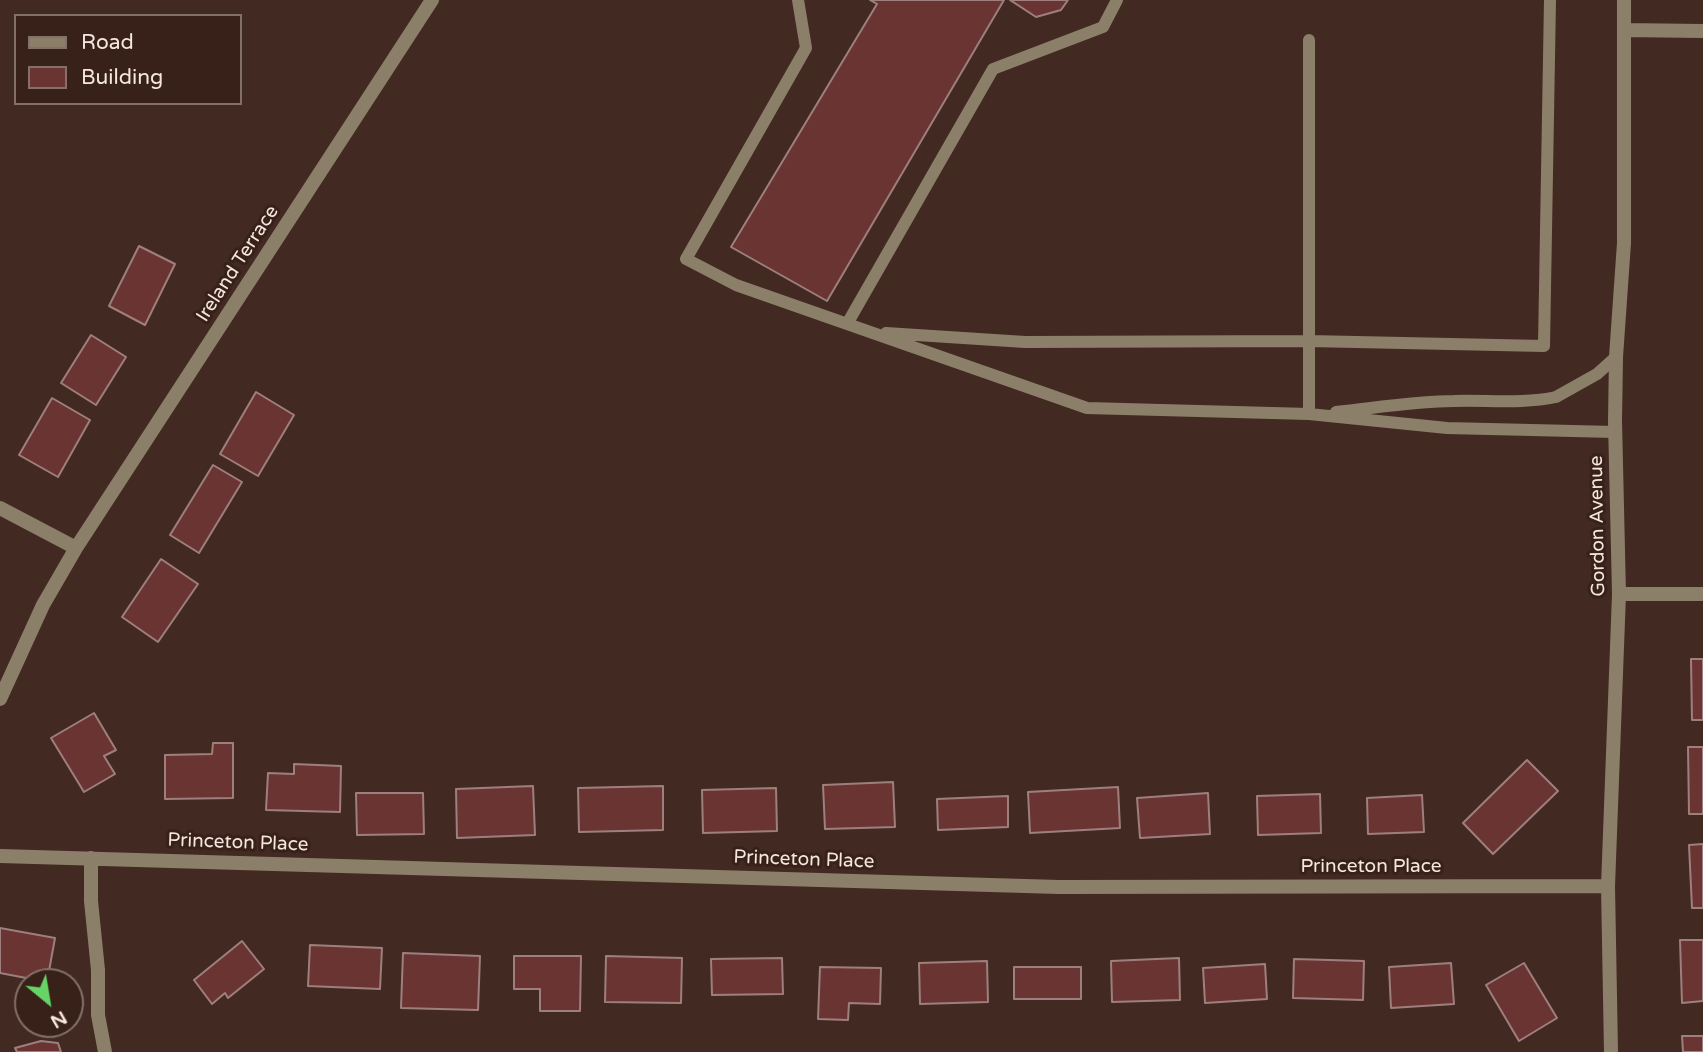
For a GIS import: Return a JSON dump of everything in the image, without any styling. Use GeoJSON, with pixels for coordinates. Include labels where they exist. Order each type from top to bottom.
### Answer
{"type":"FeatureCollection","features":[{"type":"Feature","properties":{"kind":"street","name":"Ireland Terrace"},"geometry":{"type":"LineString","coordinates":[[0,699],[43,605],[76,548],[432,0]]}},
{"type":"Feature","properties":{"kind":"street","name":"Gordon Avenue"},"geometry":{"type":"LineString","coordinates":[[1611,1052],[1608,886],[1619,594],[1615,432],[1616,356],[1624,243],[1624,0]]}},
{"type":"Feature","properties":{"kind":"street"},"geometry":{"type":"LineString","coordinates":[[1624,30],[1703,31]]}},
{"type":"Feature","properties":{"kind":"street"},"geometry":{"type":"LineString","coordinates":[[0,508],[76,548]]}},
{"type":"Feature","properties":{"kind":"street"},"geometry":{"type":"LineString","coordinates":[[1619,594],[1703,594]]}},
{"type":"Feature","properties":{"kind":"street","name":"Princeton Place"},"geometry":{"type":"LineString","coordinates":[[0,856],[1059,887],[1608,886]]}},
{"type":"Feature","properties":{"kind":"street"},"geometry":{"type":"LineString","coordinates":[[91,858],[98,1015],[105,1052]]}},
{"type":"Feature","properties":{"kind":"lane"},"geometry":{"type":"LineString","coordinates":[[798,0],[806,48],[686,259],[736,285],[1087,408],[1309,414],[1447,428],[1615,432]]}},
{"type":"Feature","properties":{"kind":"lane"},"geometry":{"type":"LineString","coordinates":[[847,324],[993,69],[1102,27],[1117,0]]}},
{"type":"Feature","properties":{"kind":"lane"},"geometry":{"type":"LineString","coordinates":[[869,331],[1025,342],[1309,341],[1544,346],[1550,0]]}},
{"type":"Feature","properties":{"kind":"lane"},"geometry":{"type":"LineString","coordinates":[[1309,40],[1309,414]]}},
{"type":"Feature","properties":{"kind":"lane"},"geometry":{"type":"LineString","coordinates":[[1309,414],[1451,401],[1551,399],[1597,374],[1616,356]]}},
{"type":"Feature","properties":{"kind":"building"},"geometry":{"type":"Polygon","coordinates":[[[870,0],[1004,0],[827,301],[731,247],[877,4],[870,0]]]}},
{"type":"Feature","properties":{"kind":"building"},"geometry":{"type":"Polygon","coordinates":[[[1010,0],[1068,0],[1061,10],[1036,17],[1010,0]]]}},
{"type":"Feature","properties":{"kind":"building"},"geometry":{"type":"Polygon","coordinates":[[[139,246],[175,264],[145,325],[109,306],[139,246]]]}},
{"type":"Feature","properties":{"kind":"building"},"geometry":{"type":"Polygon","coordinates":[[[91,335],[126,357],[96,405],[61,383],[91,335]]]}},
{"type":"Feature","properties":{"kind":"building"},"geometry":{"type":"Polygon","coordinates":[[[256,392],[294,415],[258,476],[220,454],[256,392]]]}},
{"type":"Feature","properties":{"kind":"building"},"geometry":{"type":"Polygon","coordinates":[[[52,398],[90,420],[58,477],[19,455],[52,398]]]}},
{"type":"Feature","properties":{"kind":"building"},"geometry":{"type":"Polygon","coordinates":[[[213,465],[242,482],[199,553],[170,535],[213,465]]]}},
{"type":"Feature","properties":{"kind":"building"},"geometry":{"type":"Polygon","coordinates":[[[161,559],[198,584],[158,642],[122,617],[161,559]]]}},
{"type":"Feature","properties":{"kind":"building"},"geometry":{"type":"Polygon","coordinates":[[[1691,659],[1703,659],[1703,720],[1692,720],[1691,659]]]}},
{"type":"Feature","properties":{"kind":"building"},"geometry":{"type":"Polygon","coordinates":[[[94,713],[116,750],[104,756],[115,774],[84,792],[51,738],[94,713]]]}},
{"type":"Feature","properties":{"kind":"building"},"geometry":{"type":"Polygon","coordinates":[[[213,743],[233,743],[233,798],[165,799],[165,755],[212,754],[213,743]]]}},
{"type":"Feature","properties":{"kind":"building"},"geometry":{"type":"Polygon","coordinates":[[[1688,747],[1703,747],[1703,814],[1689,814],[1688,747]]]}},
{"type":"Feature","properties":{"kind":"building"},"geometry":{"type":"Polygon","coordinates":[[[1527,760],[1558,791],[1493,854],[1463,823],[1527,760]]]}},
{"type":"Feature","properties":{"kind":"building"},"geometry":{"type":"Polygon","coordinates":[[[294,764],[341,766],[340,812],[266,810],[268,773],[294,774],[294,764]]]}},
{"type":"Feature","properties":{"kind":"building"},"geometry":{"type":"Polygon","coordinates":[[[893,782],[895,827],[825,829],[823,785],[893,782]]]}},
{"type":"Feature","properties":{"kind":"building"},"geometry":{"type":"Polygon","coordinates":[[[533,786],[535,835],[457,838],[456,789],[533,786]]]}},
{"type":"Feature","properties":{"kind":"building"},"geometry":{"type":"Polygon","coordinates":[[[663,786],[663,830],[579,832],[578,788],[663,786]]]}},
{"type":"Feature","properties":{"kind":"building"},"geometry":{"type":"Polygon","coordinates":[[[1118,787],[1120,828],[1030,833],[1028,792],[1118,787]]]}},
{"type":"Feature","properties":{"kind":"building"},"geometry":{"type":"Polygon","coordinates":[[[776,788],[777,831],[703,833],[702,790],[776,788]]]}},
{"type":"Feature","properties":{"kind":"building"},"geometry":{"type":"Polygon","coordinates":[[[356,793],[423,793],[424,834],[357,835],[356,793]]]}},
{"type":"Feature","properties":{"kind":"building"},"geometry":{"type":"Polygon","coordinates":[[[1208,793],[1210,834],[1140,838],[1137,798],[1208,793]]]}},
{"type":"Feature","properties":{"kind":"building"},"geometry":{"type":"Polygon","coordinates":[[[1320,794],[1321,833],[1258,835],[1257,796],[1320,794]]]}},
{"type":"Feature","properties":{"kind":"building"},"geometry":{"type":"Polygon","coordinates":[[[1422,795],[1424,832],[1368,834],[1367,798],[1422,795]]]}},
{"type":"Feature","properties":{"kind":"building"},"geometry":{"type":"Polygon","coordinates":[[[1008,796],[1008,827],[938,830],[937,799],[1008,796]]]}},
{"type":"Feature","properties":{"kind":"building"},"geometry":{"type":"Polygon","coordinates":[[[1703,844],[1703,908],[1692,908],[1689,845],[1703,844]]]}},
{"type":"Feature","properties":{"kind":"building"},"geometry":{"type":"Polygon","coordinates":[[[0,928],[55,938],[50,968],[14,968],[14,976],[0,973],[0,928]]]}},
{"type":"Feature","properties":{"kind":"building"},"geometry":{"type":"Polygon","coordinates":[[[1680,940],[1703,940],[1703,1001],[1682,1003],[1680,940]]]}},
{"type":"Feature","properties":{"kind":"building"},"geometry":{"type":"Polygon","coordinates":[[[242,941],[264,969],[228,998],[225,993],[212,1004],[194,980],[242,941]]]}},
{"type":"Feature","properties":{"kind":"building"},"geometry":{"type":"Polygon","coordinates":[[[310,945],[382,948],[380,989],[308,986],[310,945]]]}},
{"type":"Feature","properties":{"kind":"building"},"geometry":{"type":"Polygon","coordinates":[[[403,953],[480,956],[478,1010],[401,1008],[403,953]]]}},
{"type":"Feature","properties":{"kind":"building"},"geometry":{"type":"Polygon","coordinates":[[[514,956],[581,956],[580,1011],[540,1011],[540,989],[514,989],[514,956]]]}},
{"type":"Feature","properties":{"kind":"building"},"geometry":{"type":"Polygon","coordinates":[[[606,956],[682,958],[681,1003],[605,1002],[606,956]]]}},
{"type":"Feature","properties":{"kind":"building"},"geometry":{"type":"Polygon","coordinates":[[[782,958],[783,994],[712,995],[711,959],[782,958]]]}},
{"type":"Feature","properties":{"kind":"building"},"geometry":{"type":"Polygon","coordinates":[[[1179,958],[1180,1000],[1112,1002],[1111,961],[1179,958]]]}},
{"type":"Feature","properties":{"kind":"building"},"geometry":{"type":"Polygon","coordinates":[[[1294,959],[1364,961],[1363,1000],[1293,998],[1294,959]]]}},
{"type":"Feature","properties":{"kind":"building"},"geometry":{"type":"Polygon","coordinates":[[[987,961],[988,1002],[920,1004],[919,963],[987,961]]]}},
{"type":"Feature","properties":{"kind":"building"},"geometry":{"type":"Polygon","coordinates":[[[1451,963],[1454,1004],[1391,1008],[1389,967],[1451,963]]]}},
{"type":"Feature","properties":{"kind":"building"},"geometry":{"type":"Polygon","coordinates":[[[1524,963],[1557,1018],[1519,1041],[1486,985],[1524,963]]]}},
{"type":"Feature","properties":{"kind":"building"},"geometry":{"type":"Polygon","coordinates":[[[1265,964],[1267,999],[1205,1003],[1203,968],[1265,964]]]}},
{"type":"Feature","properties":{"kind":"building"},"geometry":{"type":"Polygon","coordinates":[[[820,967],[881,968],[880,1004],[849,1003],[848,1020],[818,1019],[820,967]]]}},
{"type":"Feature","properties":{"kind":"building"},"geometry":{"type":"Polygon","coordinates":[[[1014,967],[1081,967],[1081,999],[1014,999],[1014,967]]]}},
{"type":"Feature","properties":{"kind":"building"},"geometry":{"type":"Polygon","coordinates":[[[1682,1036],[1703,1036],[1703,1052],[1683,1052],[1682,1036]]]}},
{"type":"Feature","properties":{"kind":"building"},"geometry":{"type":"Polygon","coordinates":[[[41,1041],[58,1043],[61,1052],[17,1052],[15,1048],[41,1041]]]}}]}
